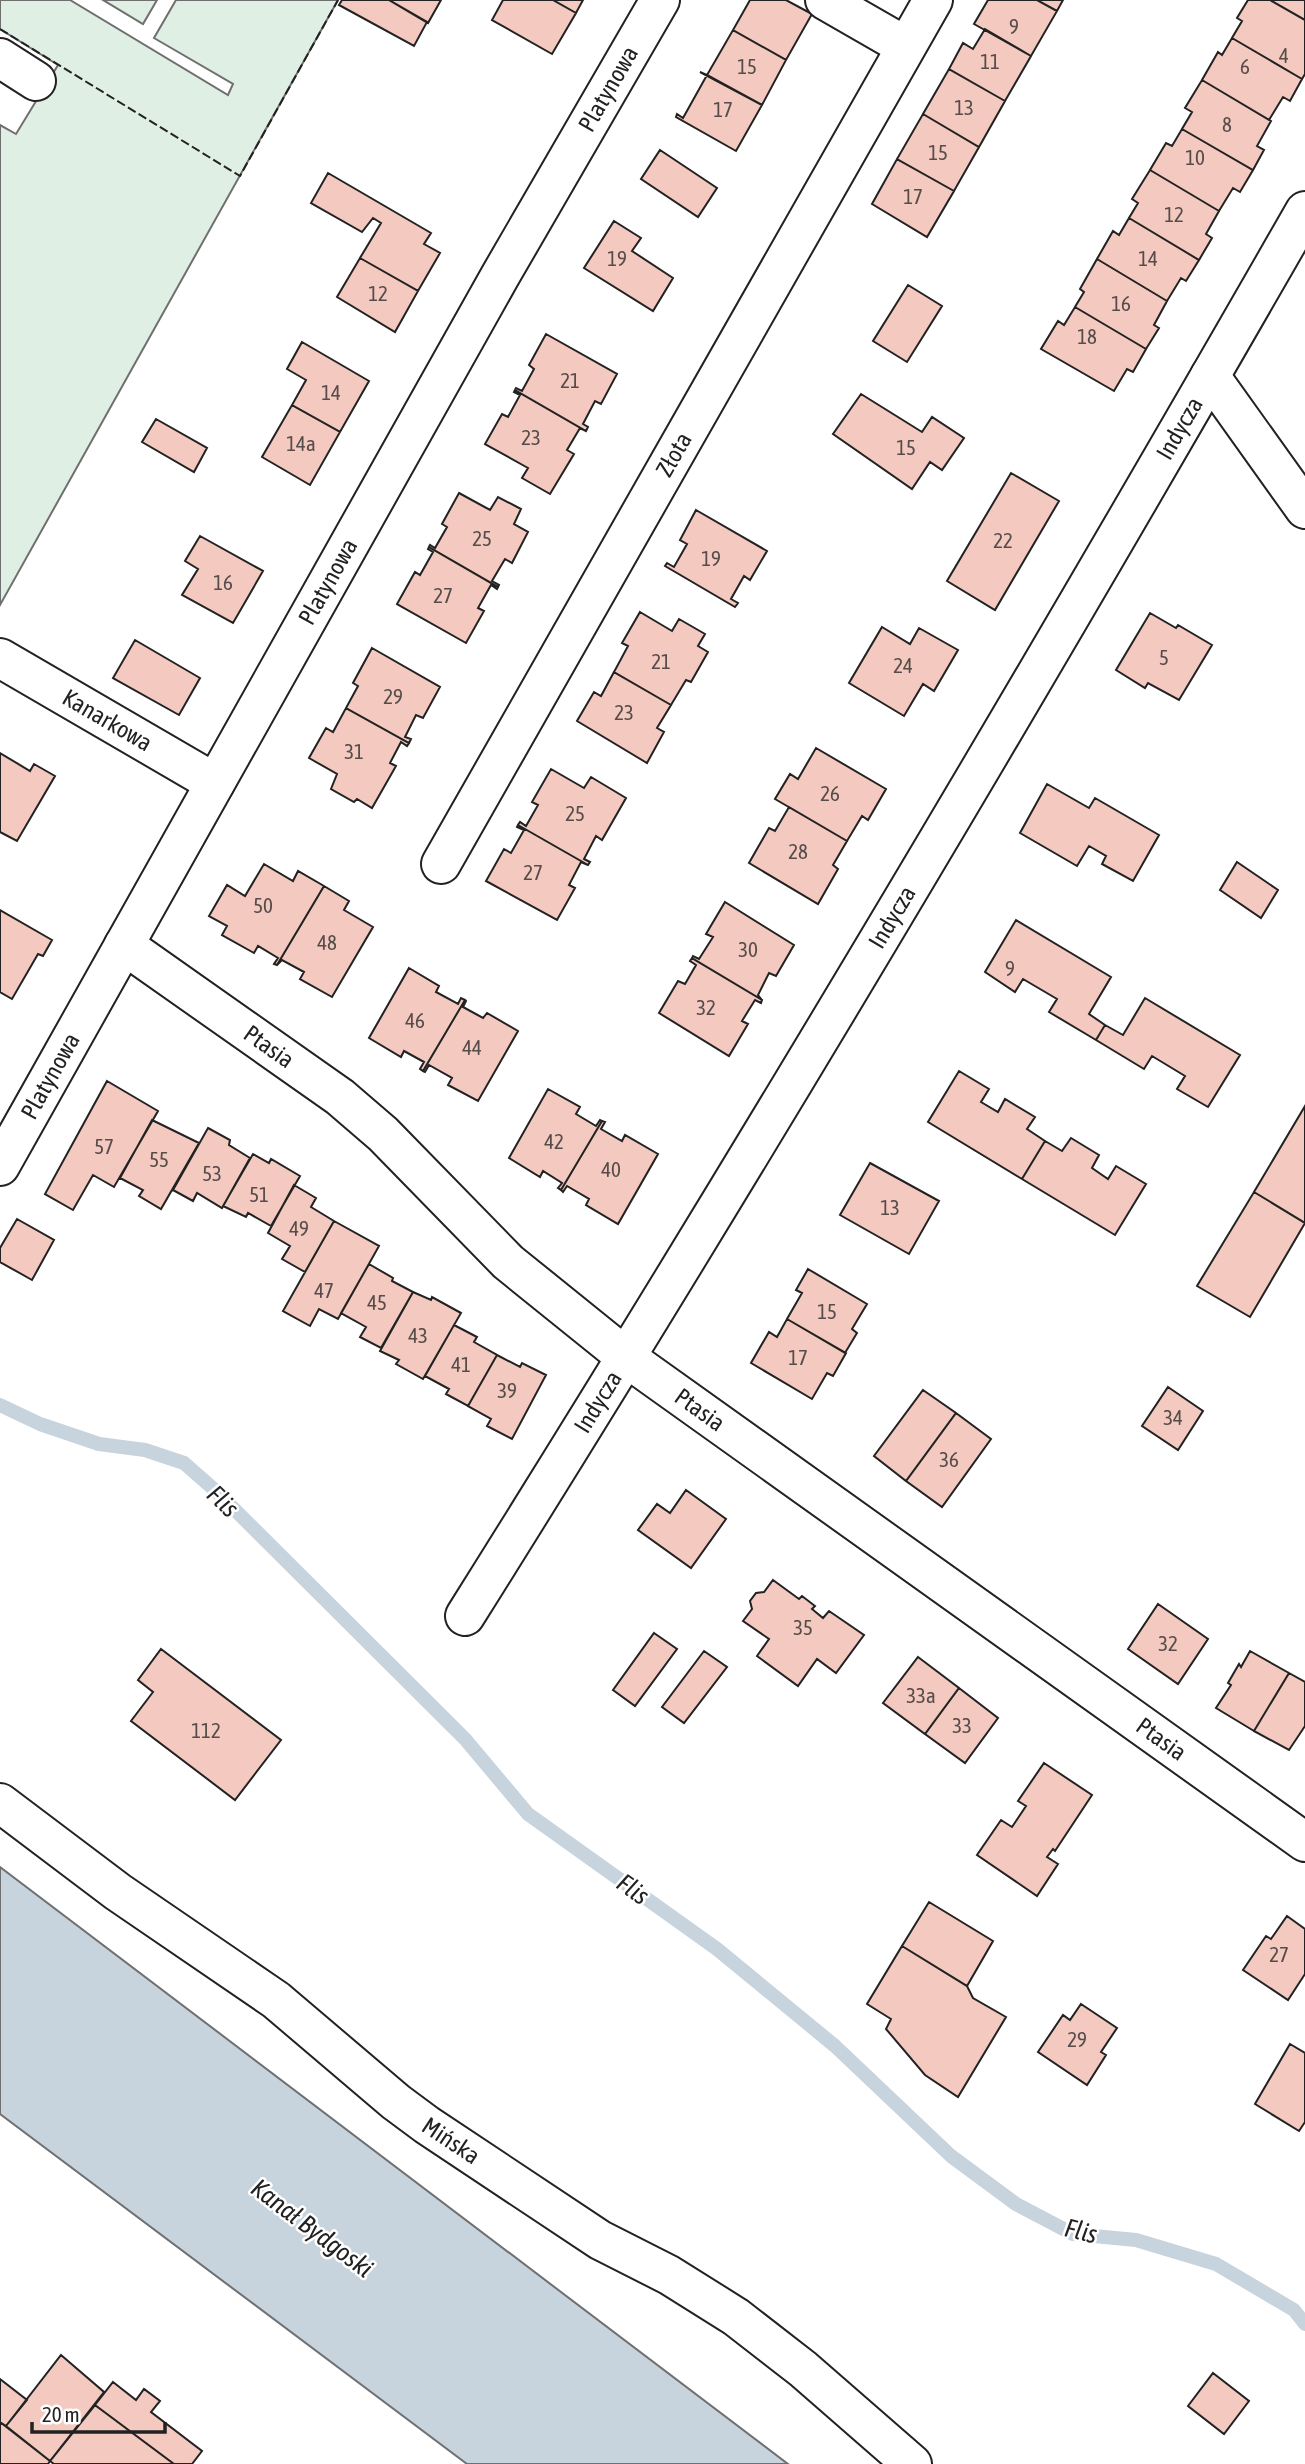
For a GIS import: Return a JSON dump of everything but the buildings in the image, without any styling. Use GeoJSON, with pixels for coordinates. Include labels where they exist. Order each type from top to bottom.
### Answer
{"type":"FeatureCollection","features":[{"type":"Feature","properties":{"kind":"street","name":"Platynowa"},"geometry":{"type":"LineString","coordinates":[[0,1166],[500,276],[660,0]]}},
{"type":"Feature","properties":{"kind":"street"},"geometry":{"type":"LineString","coordinates":[[825,0],[905,46]]}},
{"type":"Feature","properties":{"kind":"street","name":"Złota"},"geometry":{"type":"LineString","coordinates":[[441,864],[933,0]]}},
{"type":"Feature","properties":{"kind":"street"},"geometry":{"type":"LineString","coordinates":[[0,58],[36,81]]}},
{"type":"Feature","properties":{"kind":"street","name":"Indycza"},"geometry":{"type":"LineString","coordinates":[[465,1616],[627,1358],[1001,735],[1305,211]]}},
{"type":"Feature","properties":{"kind":"street"},"geometry":{"type":"LineString","coordinates":[[1210,376],[1305,509]]}},
{"type":"Feature","properties":{"kind":"street","name":"Kanarkowa"},"geometry":{"type":"LineString","coordinates":[[0,658],[215,783]]}},
{"type":"Feature","properties":{"kind":"street","name":"Ptasia"},"geometry":{"type":"LineString","coordinates":[[124,945],[340,1097],[383,1133],[508,1262],[627,1358],[1305,1842]]}},
{"type":"Feature","properties":{"kind":"street","name":"Mińska"},"geometry":{"type":"LineString","coordinates":[[0,1802],[118,1892],[276,2000],[396,2102],[427,2124],[589,2233],[669,2275],[736,2317],[803,2370],[912,2464]]}},
{"type":"Feature","properties":{"kind":"green space"},"geometry":{"type":"Polygon","coordinates":[[[0,0],[70,0],[228,95],[233,84],[154,38],[176,0],[338,0],[0,605],[0,125],[16,134],[58,65],[0,29],[0,0]]]}},
{"type":"Feature","properties":{"kind":"green space"},"geometry":{"type":"Polygon","coordinates":[[[103,0],[157,0],[143,24],[103,0]]]}},
{"type":"Feature","properties":{"kind":"water","name":"Kanał Bydgoski"},"geometry":{"type":"Polygon","coordinates":[[[0,1867],[788,2464],[467,2464],[0,2114],[0,1867]]]}},
{"type":"Feature","properties":{"kind":"waterway","name":"Flis"},"geometry":{"type":"LineString","coordinates":[[0,1405],[40,1424],[99,1444],[145,1450],[184,1463],[217,1492],[465,1739],[528,1814],[717,1949],[835,2046],[951,2156],[1016,2204],[1073,2234],[1136,2240],[1216,2264],[1294,2310],[1305,2324]]}},
{"type":"Feature","properties":{"kind":"fence"},"geometry":{"type":"LineString","coordinates":[[0,29],[240,176],[338,0]]}}]}
